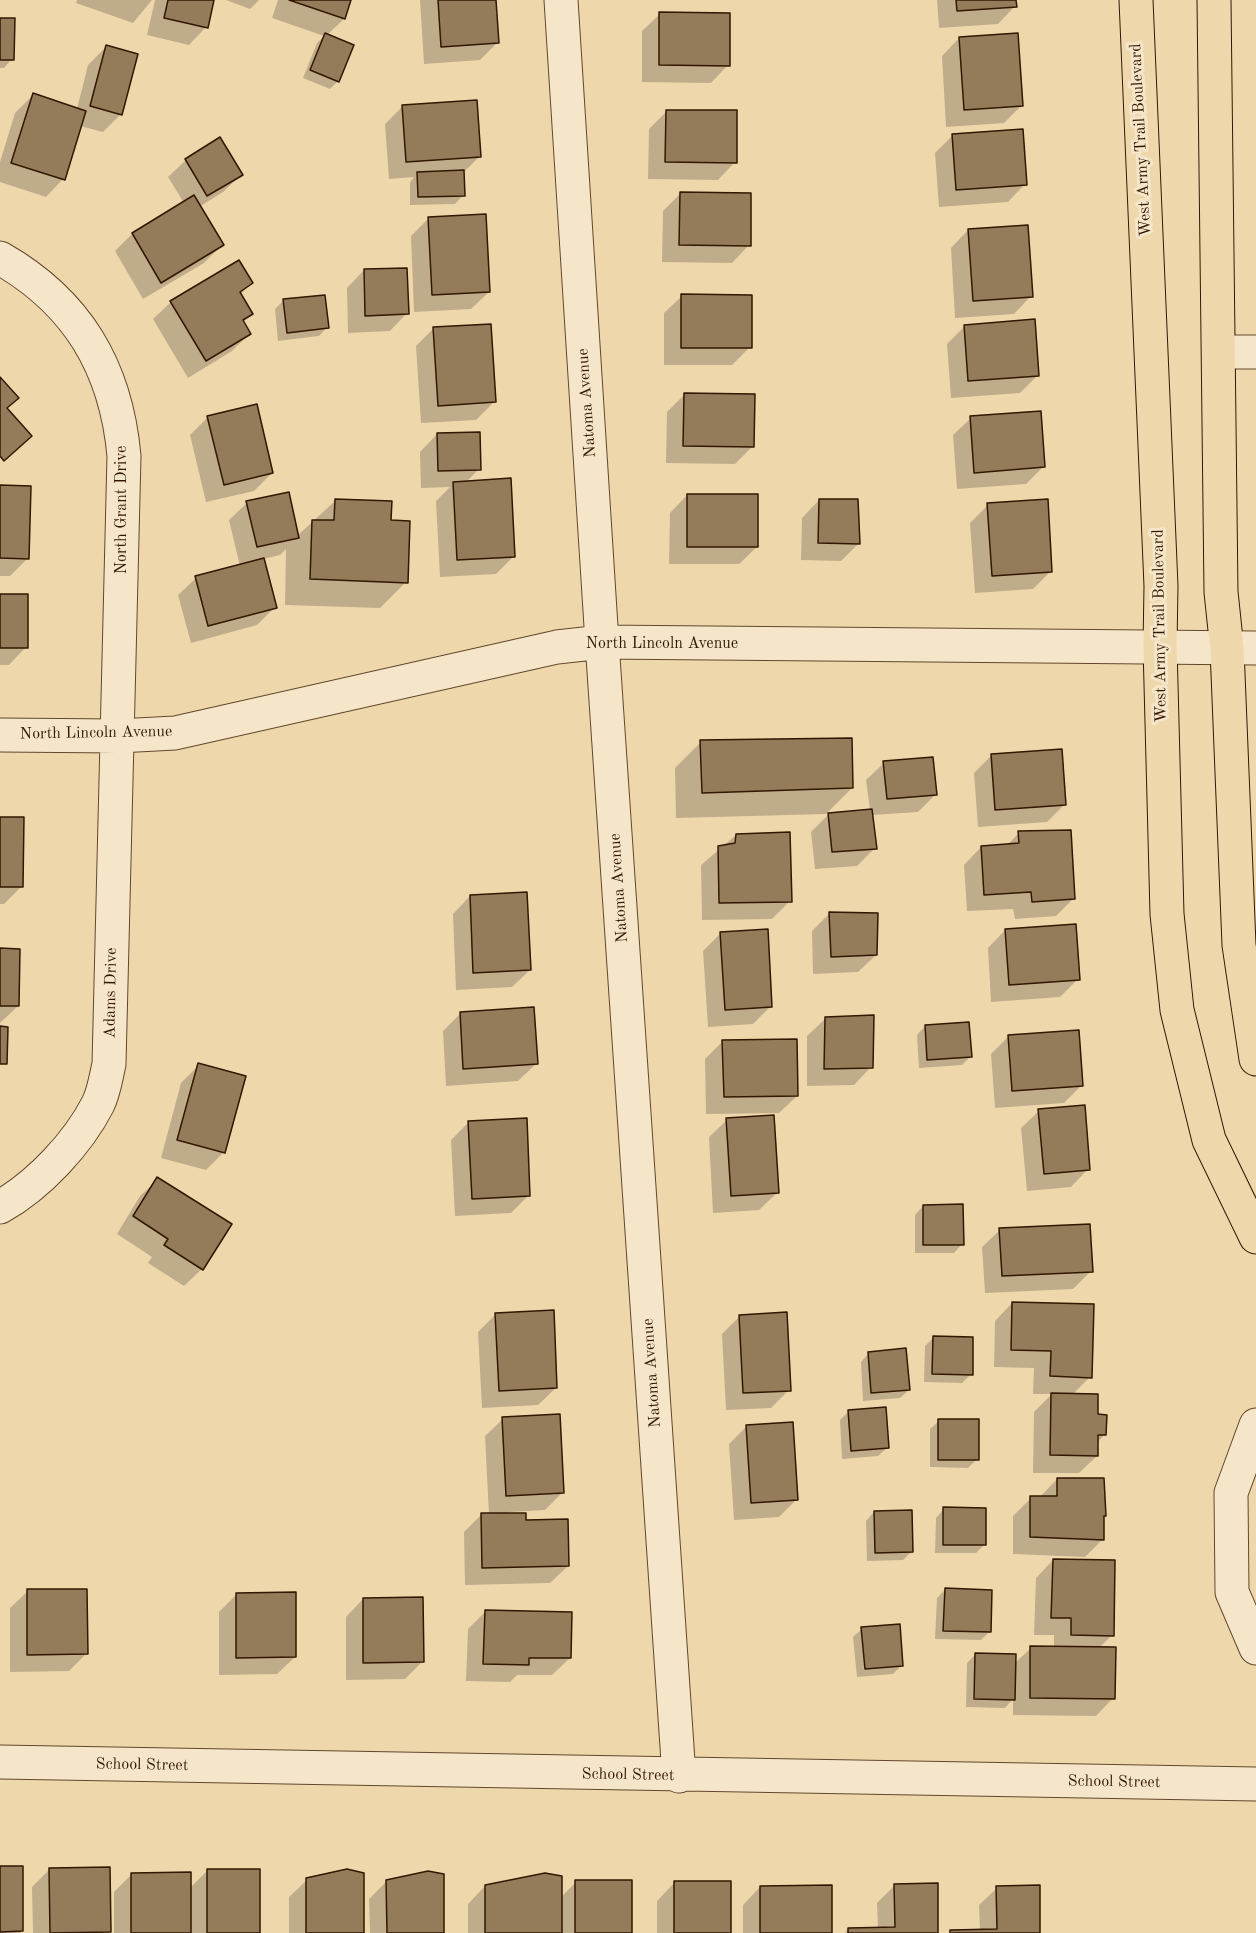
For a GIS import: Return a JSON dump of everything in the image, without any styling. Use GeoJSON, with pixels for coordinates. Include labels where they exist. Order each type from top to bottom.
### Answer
{"type":"FeatureCollection","features":[{"type":"Feature","properties":{"kind":"main road","name":"West Army Trail Boulevard"},"geometry":{"type":"LineString","coordinates":[[1136,0],[1161,586],[1160,646],[1167,914],[1177,1010],[1209,1140],[1256,1237]]}},
{"type":"Feature","properties":{"kind":"main road"},"geometry":{"type":"LineString","coordinates":[[1214,0],[1221,592],[1241,648],[1239,945],[1256,1059]]}},
{"type":"Feature","properties":{"kind":"street","name":"Natoma Avenue"},"geometry":{"type":"LineString","coordinates":[[561,0],[679,1776]]}},
{"type":"Feature","properties":{"kind":"street","name":"North Grant Drive"},"geometry":{"type":"LineString","coordinates":[[0,258],[46,288],[91,342],[104,369],[121,426],[124,456],[118,736]]}},
{"type":"Feature","properties":{"kind":"street"},"geometry":{"type":"LineString","coordinates":[[1219,352],[1256,352]]}},
{"type":"Feature","properties":{"kind":"street","name":"North Lincoln Avenue"},"geometry":{"type":"LineString","coordinates":[[0,735],[118,736],[175,733],[557,647],[602,642],[1241,648]]}},
{"type":"Feature","properties":{"kind":"street","name":"Adams Drive"},"geometry":{"type":"LineString","coordinates":[[0,1207],[37,1179],[80,1134],[99,1102],[109,1064],[118,736]]}},
{"type":"Feature","properties":{"kind":"street"},"geometry":{"type":"LineString","coordinates":[[1256,1425],[1231,1492],[1232,1592],[1256,1648]]}},
{"type":"Feature","properties":{"kind":"street","name":"School Street"},"geometry":{"type":"LineString","coordinates":[[0,1762],[679,1776],[1256,1784]]}},
{"type":"Feature","properties":{"kind":"building"},"geometry":{"type":"Polygon","coordinates":[[[168,0],[214,0],[208,28],[164,18],[168,0]]]}},
{"type":"Feature","properties":{"kind":"building"},"geometry":{"type":"Polygon","coordinates":[[[289,0],[351,0],[345,19],[289,0]]]}},
{"type":"Feature","properties":{"kind":"building"},"geometry":{"type":"Polygon","coordinates":[[[438,0],[496,0],[499,43],[441,47],[438,0]]]}},
{"type":"Feature","properties":{"kind":"building"},"geometry":{"type":"Polygon","coordinates":[[[956,0],[1016,0],[1017,7],[957,11],[956,0]]]}},
{"type":"Feature","properties":{"kind":"building"},"geometry":{"type":"Polygon","coordinates":[[[659,12],[730,13],[730,66],[659,65],[659,12]]]}},
{"type":"Feature","properties":{"kind":"building"},"geometry":{"type":"Polygon","coordinates":[[[0,18],[15,18],[14,60],[0,60],[0,18]]]}},
{"type":"Feature","properties":{"kind":"building"},"geometry":{"type":"Polygon","coordinates":[[[325,33],[354,45],[339,82],[310,70],[325,33]]]}},
{"type":"Feature","properties":{"kind":"building"},"geometry":{"type":"Polygon","coordinates":[[[1018,33],[1023,106],[964,110],[959,37],[1018,33]]]}},
{"type":"Feature","properties":{"kind":"building"},"geometry":{"type":"Polygon","coordinates":[[[106,45],[138,54],[122,115],[90,106],[106,45]]]}},
{"type":"Feature","properties":{"kind":"building"},"geometry":{"type":"Polygon","coordinates":[[[33,93],[86,111],[65,180],[11,163],[33,93]]]}},
{"type":"Feature","properties":{"kind":"building"},"geometry":{"type":"Polygon","coordinates":[[[477,100],[481,157],[406,162],[402,105],[477,100]]]}},
{"type":"Feature","properties":{"kind":"building"},"geometry":{"type":"Polygon","coordinates":[[[666,110],[737,110],[737,163],[665,162],[666,110]]]}},
{"type":"Feature","properties":{"kind":"building"},"geometry":{"type":"Polygon","coordinates":[[[1023,129],[1027,185],[956,190],[952,134],[1023,129]]]}},
{"type":"Feature","properties":{"kind":"building"},"geometry":{"type":"Polygon","coordinates":[[[220,137],[243,175],[207,196],[185,159],[220,137]]]}},
{"type":"Feature","properties":{"kind":"building"},"geometry":{"type":"Polygon","coordinates":[[[464,170],[465,196],[418,197],[417,172],[464,170]]]}},
{"type":"Feature","properties":{"kind":"building"},"geometry":{"type":"Polygon","coordinates":[[[680,192],[751,193],[751,246],[679,245],[680,192]]]}},
{"type":"Feature","properties":{"kind":"building"},"geometry":{"type":"Polygon","coordinates":[[[194,195],[224,245],[161,283],[132,233],[194,195]]]}},
{"type":"Feature","properties":{"kind":"building"},"geometry":{"type":"Polygon","coordinates":[[[486,214],[490,292],[432,295],[428,217],[486,214]]]}},
{"type":"Feature","properties":{"kind":"building"},"geometry":{"type":"Polygon","coordinates":[[[1028,225],[1033,297],[973,301],[968,229],[1028,225]]]}},
{"type":"Feature","properties":{"kind":"building"},"geometry":{"type":"Polygon","coordinates":[[[239,260],[253,283],[240,292],[253,314],[243,320],[251,334],[206,361],[170,301],[239,260]]]}},
{"type":"Feature","properties":{"kind":"building"},"geometry":{"type":"Polygon","coordinates":[[[407,268],[409,314],[365,316],[364,269],[407,268]]]}},
{"type":"Feature","properties":{"kind":"building"},"geometry":{"type":"Polygon","coordinates":[[[681,294],[752,295],[752,348],[681,348],[681,294]]]}},
{"type":"Feature","properties":{"kind":"building"},"geometry":{"type":"Polygon","coordinates":[[[325,295],[329,328],[287,333],[283,299],[325,295]]]}},
{"type":"Feature","properties":{"kind":"building"},"geometry":{"type":"Polygon","coordinates":[[[1035,319],[1039,376],[968,381],[964,325],[1035,319]]]}},
{"type":"Feature","properties":{"kind":"building"},"geometry":{"type":"Polygon","coordinates":[[[491,324],[496,402],[438,406],[433,327],[491,324]]]}},
{"type":"Feature","properties":{"kind":"building"},"geometry":{"type":"Polygon","coordinates":[[[0,377],[19,398],[7,408],[32,436],[4,461],[0,456],[0,377]]]}},
{"type":"Feature","properties":{"kind":"building"},"geometry":{"type":"Polygon","coordinates":[[[684,393],[755,394],[754,447],[683,446],[684,393]]]}},
{"type":"Feature","properties":{"kind":"building"},"geometry":{"type":"Polygon","coordinates":[[[257,404],[273,473],[224,485],[207,416],[257,404]]]}},
{"type":"Feature","properties":{"kind":"building"},"geometry":{"type":"Polygon","coordinates":[[[1041,411],[1045,467],[974,473],[970,416],[1041,411]]]}},
{"type":"Feature","properties":{"kind":"building"},"geometry":{"type":"Polygon","coordinates":[[[480,432],[481,470],[438,471],[437,433],[480,432]]]}},
{"type":"Feature","properties":{"kind":"building"},"geometry":{"type":"Polygon","coordinates":[[[511,478],[515,557],[457,560],[453,482],[511,478]]]}},
{"type":"Feature","properties":{"kind":"building"},"geometry":{"type":"Polygon","coordinates":[[[0,485],[31,486],[29,559],[0,558],[0,485]]]}},
{"type":"Feature","properties":{"kind":"building"},"geometry":{"type":"Polygon","coordinates":[[[289,492],[299,538],[257,547],[246,501],[289,492]]]}},
{"type":"Feature","properties":{"kind":"building"},"geometry":{"type":"Polygon","coordinates":[[[687,494],[758,494],[758,547],[687,547],[687,494]]]}},
{"type":"Feature","properties":{"kind":"building"},"geometry":{"type":"Polygon","coordinates":[[[335,499],[392,501],[391,520],[410,521],[408,583],[310,579],[312,520],[334,520],[335,499]]]}},
{"type":"Feature","properties":{"kind":"building"},"geometry":{"type":"Polygon","coordinates":[[[819,499],[858,499],[860,544],[818,543],[819,499]]]}},
{"type":"Feature","properties":{"kind":"building"},"geometry":{"type":"Polygon","coordinates":[[[1048,499],[1052,572],[992,576],[987,503],[1048,499]]]}},
{"type":"Feature","properties":{"kind":"building"},"geometry":{"type":"Polygon","coordinates":[[[264,558],[277,608],[208,626],[195,576],[264,558]]]}},
{"type":"Feature","properties":{"kind":"building"},"geometry":{"type":"Polygon","coordinates":[[[0,594],[28,594],[28,648],[0,648],[0,594]]]}},
{"type":"Feature","properties":{"kind":"building"},"geometry":{"type":"Polygon","coordinates":[[[852,738],[853,788],[702,793],[700,740],[852,738]]]}},
{"type":"Feature","properties":{"kind":"building"},"geometry":{"type":"Polygon","coordinates":[[[1062,749],[1066,805],[995,810],[991,754],[1062,749]]]}},
{"type":"Feature","properties":{"kind":"building"},"geometry":{"type":"Polygon","coordinates":[[[933,757],[937,795],[887,799],[883,761],[933,757]]]}},
{"type":"Feature","properties":{"kind":"building"},"geometry":{"type":"Polygon","coordinates":[[[872,809],[877,849],[832,852],[828,813],[872,809]]]}},
{"type":"Feature","properties":{"kind":"building"},"geometry":{"type":"Polygon","coordinates":[[[0,817],[24,817],[23,887],[0,887],[0,817]]]}},
{"type":"Feature","properties":{"kind":"building"},"geometry":{"type":"Polygon","coordinates":[[[1071,830],[1075,899],[1032,902],[1031,892],[984,895],[981,846],[1019,843],[1018,831],[1071,830]]]}},
{"type":"Feature","properties":{"kind":"building"},"geometry":{"type":"Polygon","coordinates":[[[790,832],[792,902],[719,903],[718,846],[735,843],[736,834],[790,832]]]}},
{"type":"Feature","properties":{"kind":"building"},"geometry":{"type":"Polygon","coordinates":[[[527,892],[531,970],[473,973],[470,895],[527,892]]]}},
{"type":"Feature","properties":{"kind":"building"},"geometry":{"type":"Polygon","coordinates":[[[829,912],[878,913],[877,955],[831,957],[829,912]]]}},
{"type":"Feature","properties":{"kind":"building"},"geometry":{"type":"Polygon","coordinates":[[[1076,924],[1080,980],[1009,985],[1005,929],[1076,924]]]}},
{"type":"Feature","properties":{"kind":"building"},"geometry":{"type":"Polygon","coordinates":[[[768,929],[772,1007],[725,1010],[720,932],[768,929]]]}},
{"type":"Feature","properties":{"kind":"building"},"geometry":{"type":"Polygon","coordinates":[[[0,948],[20,949],[19,1006],[0,1006],[0,948]]]}},
{"type":"Feature","properties":{"kind":"building"},"geometry":{"type":"Polygon","coordinates":[[[534,1007],[538,1064],[463,1069],[460,1012],[534,1007]]]}},
{"type":"Feature","properties":{"kind":"building"},"geometry":{"type":"Polygon","coordinates":[[[874,1015],[873,1068],[824,1069],[825,1017],[874,1015]]]}},
{"type":"Feature","properties":{"kind":"building"},"geometry":{"type":"Polygon","coordinates":[[[969,1022],[972,1057],[927,1060],[925,1025],[969,1022]]]}},
{"type":"Feature","properties":{"kind":"building"},"geometry":{"type":"Polygon","coordinates":[[[0,1026],[8,1027],[7,1064],[0,1064],[0,1026]]]}},
{"type":"Feature","properties":{"kind":"building"},"geometry":{"type":"Polygon","coordinates":[[[1079,1030],[1083,1086],[1012,1091],[1008,1035],[1079,1030]]]}},
{"type":"Feature","properties":{"kind":"building"},"geometry":{"type":"Polygon","coordinates":[[[797,1039],[798,1096],[724,1097],[722,1040],[797,1039]]]}},
{"type":"Feature","properties":{"kind":"building"},"geometry":{"type":"Polygon","coordinates":[[[198,1063],[246,1076],[225,1153],[177,1140],[198,1063]]]}},
{"type":"Feature","properties":{"kind":"building"},"geometry":{"type":"Polygon","coordinates":[[[1085,1105],[1090,1170],[1044,1174],[1038,1109],[1085,1105]]]}},
{"type":"Feature","properties":{"kind":"building"},"geometry":{"type":"Polygon","coordinates":[[[774,1115],[779,1193],[731,1196],[726,1118],[774,1115]]]}},
{"type":"Feature","properties":{"kind":"building"},"geometry":{"type":"Polygon","coordinates":[[[527,1118],[530,1196],[472,1199],[468,1121],[527,1118]]]}},
{"type":"Feature","properties":{"kind":"building"},"geometry":{"type":"Polygon","coordinates":[[[157,1177],[232,1224],[203,1270],[164,1245],[168,1239],[133,1216],[157,1177]]]}},
{"type":"Feature","properties":{"kind":"building"},"geometry":{"type":"Polygon","coordinates":[[[963,1204],[964,1245],[923,1245],[923,1205],[963,1204]]]}},
{"type":"Feature","properties":{"kind":"building"},"geometry":{"type":"Polygon","coordinates":[[[1090,1224],[1093,1272],[1002,1276],[999,1228],[1090,1224]]]}},
{"type":"Feature","properties":{"kind":"building"},"geometry":{"type":"Polygon","coordinates":[[[1012,1302],[1094,1304],[1092,1378],[1050,1376],[1051,1351],[1011,1350],[1012,1302]]]}},
{"type":"Feature","properties":{"kind":"building"},"geometry":{"type":"Polygon","coordinates":[[[554,1310],[557,1388],[499,1391],[495,1313],[554,1310]]]}},
{"type":"Feature","properties":{"kind":"building"},"geometry":{"type":"Polygon","coordinates":[[[787,1312],[791,1391],[743,1393],[739,1315],[787,1312]]]}},
{"type":"Feature","properties":{"kind":"building"},"geometry":{"type":"Polygon","coordinates":[[[933,1336],[973,1337],[973,1375],[932,1374],[933,1336]]]}},
{"type":"Feature","properties":{"kind":"building"},"geometry":{"type":"Polygon","coordinates":[[[906,1348],[910,1390],[871,1393],[868,1352],[906,1348]]]}},
{"type":"Feature","properties":{"kind":"building"},"geometry":{"type":"Polygon","coordinates":[[[1051,1393],[1098,1394],[1098,1414],[1107,1415],[1106,1435],[1098,1435],[1098,1456],[1050,1455],[1051,1393]]]}},
{"type":"Feature","properties":{"kind":"building"},"geometry":{"type":"Polygon","coordinates":[[[886,1407],[889,1448],[851,1451],[848,1410],[886,1407]]]}},
{"type":"Feature","properties":{"kind":"building"},"geometry":{"type":"Polygon","coordinates":[[[560,1414],[564,1493],[506,1496],[502,1417],[560,1414]]]}},
{"type":"Feature","properties":{"kind":"building"},"geometry":{"type":"Polygon","coordinates":[[[938,1419],[979,1419],[979,1460],[938,1460],[938,1419]]]}},
{"type":"Feature","properties":{"kind":"building"},"geometry":{"type":"Polygon","coordinates":[[[793,1422],[798,1500],[751,1503],[746,1425],[793,1422]]]}},
{"type":"Feature","properties":{"kind":"building"},"geometry":{"type":"Polygon","coordinates":[[[1057,1478],[1104,1478],[1106,1516],[1104,1516],[1104,1540],[1030,1537],[1030,1496],[1057,1496],[1057,1478]]]}},
{"type":"Feature","properties":{"kind":"building"},"geometry":{"type":"Polygon","coordinates":[[[943,1507],[986,1508],[986,1545],[943,1545],[943,1507]]]}},
{"type":"Feature","properties":{"kind":"building"},"geometry":{"type":"Polygon","coordinates":[[[912,1510],[913,1552],[875,1553],[874,1511],[912,1510]]]}},
{"type":"Feature","properties":{"kind":"building"},"geometry":{"type":"Polygon","coordinates":[[[481,1513],[526,1513],[526,1520],[568,1519],[569,1566],[482,1568],[481,1513]]]}},
{"type":"Feature","properties":{"kind":"building"},"geometry":{"type":"Polygon","coordinates":[[[1053,1559],[1115,1560],[1114,1636],[1071,1635],[1071,1618],[1051,1618],[1053,1559]]]}},
{"type":"Feature","properties":{"kind":"building"},"geometry":{"type":"Polygon","coordinates":[[[945,1588],[992,1590],[991,1632],[943,1631],[945,1588]]]}},
{"type":"Feature","properties":{"kind":"building"},"geometry":{"type":"Polygon","coordinates":[[[27,1589],[87,1589],[88,1654],[27,1655],[27,1589]]]}},
{"type":"Feature","properties":{"kind":"building"},"geometry":{"type":"Polygon","coordinates":[[[296,1592],[296,1657],[236,1658],[236,1593],[296,1592]]]}},
{"type":"Feature","properties":{"kind":"building"},"geometry":{"type":"Polygon","coordinates":[[[423,1597],[424,1662],[363,1663],[363,1598],[423,1597]]]}},
{"type":"Feature","properties":{"kind":"building"},"geometry":{"type":"Polygon","coordinates":[[[485,1610],[572,1612],[571,1658],[529,1658],[529,1665],[483,1664],[485,1610]]]}},
{"type":"Feature","properties":{"kind":"building"},"geometry":{"type":"Polygon","coordinates":[[[900,1624],[903,1666],[865,1669],[861,1627],[900,1624]]]}},
{"type":"Feature","properties":{"kind":"building"},"geometry":{"type":"Polygon","coordinates":[[[1030,1646],[1116,1647],[1115,1699],[1030,1698],[1030,1646]]]}},
{"type":"Feature","properties":{"kind":"building"},"geometry":{"type":"Polygon","coordinates":[[[975,1653],[1016,1654],[1015,1700],[974,1699],[975,1653]]]}},
{"type":"Feature","properties":{"kind":"building"},"geometry":{"type":"Polygon","coordinates":[[[0,1866],[23,1866],[23,1931],[0,1932],[0,1866]]]}},
{"type":"Feature","properties":{"kind":"building"},"geometry":{"type":"Polygon","coordinates":[[[110,1867],[111,1932],[50,1933],[49,1868],[110,1867]]]}},
{"type":"Feature","properties":{"kind":"building"},"geometry":{"type":"Polygon","coordinates":[[[207,1869],[260,1869],[260,1933],[207,1933],[207,1869]]]}},
{"type":"Feature","properties":{"kind":"building"},"geometry":{"type":"Polygon","coordinates":[[[347,1869],[364,1873],[364,1933],[306,1933],[306,1878],[347,1869]]]}},
{"type":"Feature","properties":{"kind":"building"},"geometry":{"type":"Polygon","coordinates":[[[428,1871],[444,1874],[444,1933],[387,1933],[386,1880],[428,1871]]]}},
{"type":"Feature","properties":{"kind":"building"},"geometry":{"type":"Polygon","coordinates":[[[191,1872],[191,1933],[131,1933],[131,1873],[191,1872]]]}},
{"type":"Feature","properties":{"kind":"building"},"geometry":{"type":"Polygon","coordinates":[[[545,1873],[562,1876],[562,1933],[485,1933],[485,1885],[545,1873]]]}},
{"type":"Feature","properties":{"kind":"building"},"geometry":{"type":"Polygon","coordinates":[[[575,1880],[632,1880],[632,1933],[575,1933],[575,1880]]]}},
{"type":"Feature","properties":{"kind":"building"},"geometry":{"type":"Polygon","coordinates":[[[674,1881],[731,1881],[731,1933],[674,1933],[674,1881]]]}},
{"type":"Feature","properties":{"kind":"building"},"geometry":{"type":"Polygon","coordinates":[[[938,1883],[938,1933],[848,1933],[848,1928],[895,1927],[894,1884],[938,1883]]]}},
{"type":"Feature","properties":{"kind":"building"},"geometry":{"type":"Polygon","coordinates":[[[832,1885],[832,1933],[760,1933],[760,1886],[832,1885]]]}},
{"type":"Feature","properties":{"kind":"building"},"geometry":{"type":"Polygon","coordinates":[[[1040,1885],[1040,1933],[950,1933],[950,1930],[997,1929],[996,1886],[1040,1885]]]}}]}
